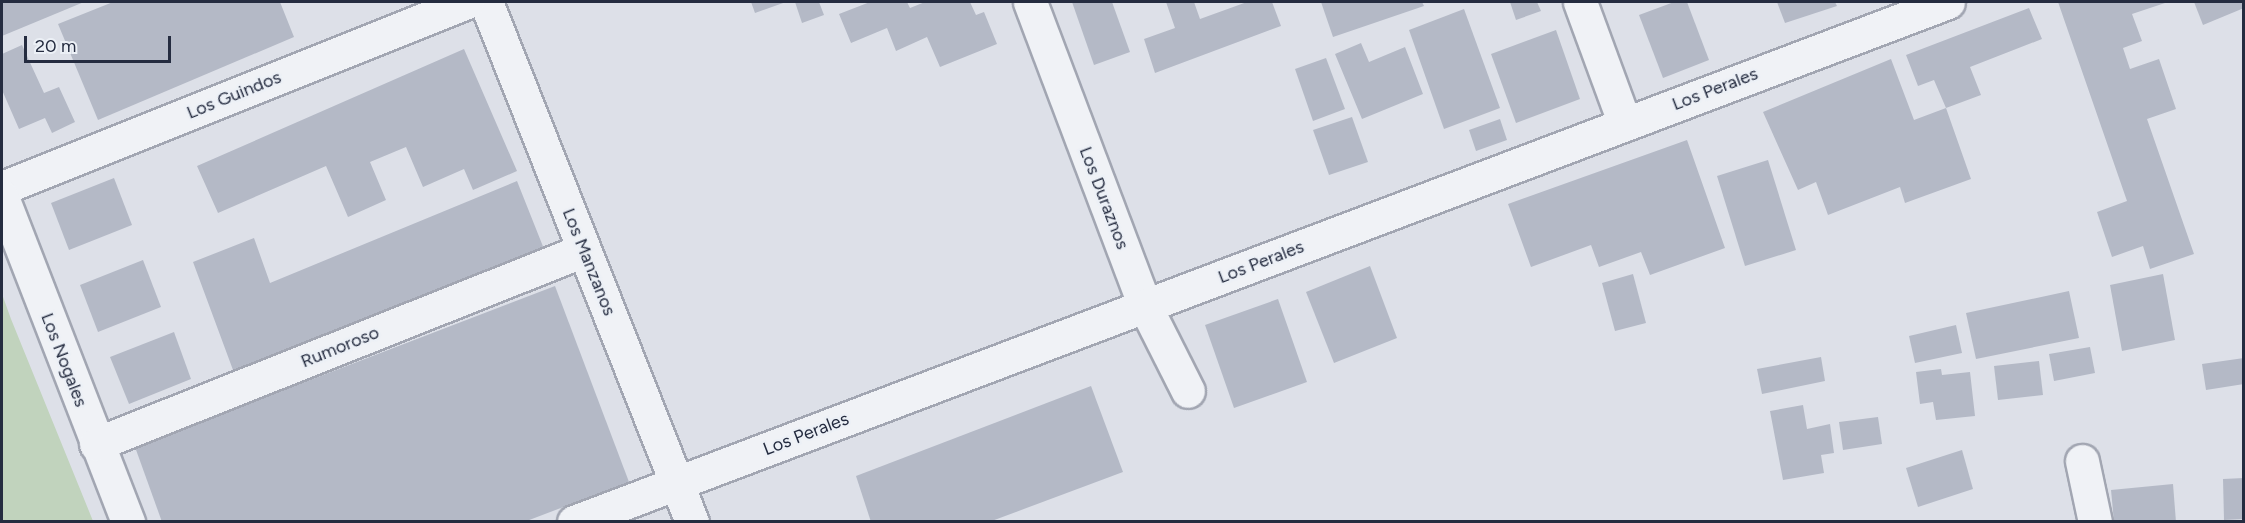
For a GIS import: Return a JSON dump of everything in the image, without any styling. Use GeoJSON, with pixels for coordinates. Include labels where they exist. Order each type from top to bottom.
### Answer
{"type":"FeatureCollection","features":[{"type":"Feature","properties":{"kind":"street","name":"Los Guindos"},"geometry":{"type":"LineString","coordinates":[[2,188],[467,2]]}},
{"type":"Feature","properties":{"kind":"street","name":"Los Manzanos"},"geometry":{"type":"LineString","coordinates":[[486,2],[692,522]]}},
{"type":"Feature","properties":{"kind":"street","name":"Los Duraznos"},"geometry":{"type":"LineString","coordinates":[[1030,2],[1145,306],[1188,391]]}},
{"type":"Feature","properties":{"kind":"street"},"geometry":{"type":"LineString","coordinates":[[1580,2],[1625,124]]}},
{"type":"Feature","properties":{"kind":"street","name":"Los Perales"},"geometry":{"type":"LineString","coordinates":[[574,522],[1948,2]]}},
{"type":"Feature","properties":{"kind":"street","name":"Los Nogales"},"geometry":{"type":"LineString","coordinates":[[2,197],[128,522]]}},
{"type":"Feature","properties":{"kind":"street","name":"Rumoroso"},"geometry":{"type":"LineString","coordinates":[[96,444],[584,250]]}},
{"type":"Feature","properties":{"kind":"street"},"geometry":{"type":"LineString","coordinates":[[2082,461],[2095,522]]}},
{"type":"Feature","properties":{"kind":"green space"},"geometry":{"type":"Polygon","coordinates":[[[2,294],[11,319],[93,521],[2,521],[2,294]]]}},
{"type":"Feature","properties":{"kind":"building"},"geometry":{"type":"Polygon","coordinates":[[[2,2],[84,2],[2,36],[2,2]]]}},
{"type":"Feature","properties":{"kind":"building"},"geometry":{"type":"Polygon","coordinates":[[[113,2],[280,2],[294,37],[98,120],[58,24],[113,2]]]}},
{"type":"Feature","properties":{"kind":"building"},"geometry":{"type":"Polygon","coordinates":[[[751,2],[786,2],[755,13],[751,2]]]}},
{"type":"Feature","properties":{"kind":"building"},"geometry":{"type":"Polygon","coordinates":[[[795,2],[819,2],[824,15],[802,23],[795,2]]]}},
{"type":"Feature","properties":{"kind":"building"},"geometry":{"type":"Polygon","coordinates":[[[870,2],[907,2],[910,8],[925,2],[970,2],[976,15],[984,12],[997,44],[940,67],[927,37],[896,51],[887,28],[851,43],[839,14],[870,2]]]}},
{"type":"Feature","properties":{"kind":"building"},"geometry":{"type":"Polygon","coordinates":[[[1072,2],[1112,2],[1130,52],[1094,65],[1072,2]]]}},
{"type":"Feature","properties":{"kind":"building"},"geometry":{"type":"Polygon","coordinates":[[[1166,2],[1194,2],[1200,19],[1247,2],[1272,2],[1281,26],[1155,73],[1144,39],[1175,28],[1166,2]]]}},
{"type":"Feature","properties":{"kind":"building"},"geometry":{"type":"Polygon","coordinates":[[[1321,2],[1422,2],[1424,6],[1333,37],[1321,2]]]}},
{"type":"Feature","properties":{"kind":"building"},"geometry":{"type":"Polygon","coordinates":[[[1510,2],[1537,2],[1541,11],[1516,20],[1510,2]]]}},
{"type":"Feature","properties":{"kind":"building"},"geometry":{"type":"Polygon","coordinates":[[[1674,2],[1687,2],[1709,60],[1663,78],[1639,15],[1674,2]]]}},
{"type":"Feature","properties":{"kind":"building"},"geometry":{"type":"Polygon","coordinates":[[[1777,2],[1835,2],[1837,6],[1785,23],[1777,2]]]}},
{"type":"Feature","properties":{"kind":"building"},"geometry":{"type":"Polygon","coordinates":[[[2058,2],[2168,2],[2132,14],[2142,41],[2123,48],[2130,69],[2159,59],[2176,109],[2147,119],[2194,254],[2150,269],[2143,246],[2112,257],[2097,212],[2127,201],[2058,2]]]}},
{"type":"Feature","properties":{"kind":"building"},"geometry":{"type":"Polygon","coordinates":[[[2194,2],[2244,2],[2244,8],[2203,25],[2194,2]]]}},
{"type":"Feature","properties":{"kind":"building"},"geometry":{"type":"Polygon","coordinates":[[[2029,8],[2042,39],[1970,67],[1981,95],[1946,108],[1934,80],[1918,86],[1906,55],[2029,8]]]}},
{"type":"Feature","properties":{"kind":"building"},"geometry":{"type":"Polygon","coordinates":[[[1464,9],[1500,108],[1444,129],[1409,30],[1464,9]]]}},
{"type":"Feature","properties":{"kind":"building"},"geometry":{"type":"Polygon","coordinates":[[[1556,30],[1580,99],[1516,123],[1491,54],[1556,30]]]}},
{"type":"Feature","properties":{"kind":"building"},"geometry":{"type":"Polygon","coordinates":[[[1361,43],[1369,62],[1405,47],[1423,94],[1362,119],[1335,54],[1361,43]]]}},
{"type":"Feature","properties":{"kind":"building"},"geometry":{"type":"Polygon","coordinates":[[[22,45],[44,93],[59,87],[75,122],[52,133],[45,118],[19,129],[2,90],[2,54],[22,45]]]}},
{"type":"Feature","properties":{"kind":"building"},"geometry":{"type":"Polygon","coordinates":[[[464,49],[517,171],[473,190],[464,169],[423,187],[406,147],[370,162],[386,200],[348,217],[326,166],[218,213],[197,166],[464,49]]]}},
{"type":"Feature","properties":{"kind":"building"},"geometry":{"type":"Polygon","coordinates":[[[1326,58],[1345,109],[1313,121],[1295,69],[1326,58]]]}},
{"type":"Feature","properties":{"kind":"building"},"geometry":{"type":"Polygon","coordinates":[[[1891,59],[1914,120],[1946,108],[1971,179],[1905,203],[1900,187],[1828,215],[1816,182],[1798,190],[1763,112],[1891,59]]]}},
{"type":"Feature","properties":{"kind":"building"},"geometry":{"type":"Polygon","coordinates":[[[1352,117],[1368,162],[1329,175],[1313,130],[1352,117]]]}},
{"type":"Feature","properties":{"kind":"building"},"geometry":{"type":"Polygon","coordinates":[[[1500,119],[1507,140],[1476,151],[1469,130],[1500,119]]]}},
{"type":"Feature","properties":{"kind":"building"},"geometry":{"type":"Polygon","coordinates":[[[1687,140],[1725,248],[1650,275],[1641,252],[1599,267],[1591,245],[1531,267],[1508,204],[1687,140]]]}},
{"type":"Feature","properties":{"kind":"building"},"geometry":{"type":"Polygon","coordinates":[[[1768,160],[1796,250],[1745,266],[1717,176],[1768,160]]]}},
{"type":"Feature","properties":{"kind":"building"},"geometry":{"type":"Polygon","coordinates":[[[114,178],[132,225],[69,250],[51,203],[114,178]]]}},
{"type":"Feature","properties":{"kind":"building"},"geometry":{"type":"Polygon","coordinates":[[[517,181],[544,249],[298,350],[233,370],[193,262],[254,238],[270,283],[517,181]]]}},
{"type":"Feature","properties":{"kind":"building"},"geometry":{"type":"Polygon","coordinates":[[[143,260],[161,307],[98,332],[80,285],[143,260]]]}},
{"type":"Feature","properties":{"kind":"building"},"geometry":{"type":"Polygon","coordinates":[[[1370,266],[1397,338],[1334,363],[1306,292],[1370,266]]]}},
{"type":"Feature","properties":{"kind":"building"},"geometry":{"type":"Polygon","coordinates":[[[1633,274],[1646,323],[1615,331],[1602,283],[1633,274]]]}},
{"type":"Feature","properties":{"kind":"building"},"geometry":{"type":"Polygon","coordinates":[[[2163,274],[2175,340],[2122,351],[2110,285],[2163,274]]]}},
{"type":"Feature","properties":{"kind":"building"},"geometry":{"type":"Polygon","coordinates":[[[555,286],[629,482],[524,522],[162,522],[135,447],[555,286]]]}},
{"type":"Feature","properties":{"kind":"building"},"geometry":{"type":"Polygon","coordinates":[[[2069,291],[2079,338],[1976,359],[1966,313],[2069,291]]]}},
{"type":"Feature","properties":{"kind":"building"},"geometry":{"type":"Polygon","coordinates":[[[1278,299],[1307,382],[1234,408],[1205,325],[1278,299]]]}},
{"type":"Feature","properties":{"kind":"building"},"geometry":{"type":"Polygon","coordinates":[[[1956,325],[1962,353],[1915,363],[1909,336],[1956,325]]]}},
{"type":"Feature","properties":{"kind":"building"},"geometry":{"type":"Polygon","coordinates":[[[174,332],[191,379],[129,404],[110,357],[174,332]]]}},
{"type":"Feature","properties":{"kind":"building"},"geometry":{"type":"Polygon","coordinates":[[[2090,347],[2095,373],[2054,381],[2049,354],[2090,347]]]}},
{"type":"Feature","properties":{"kind":"building"},"geometry":{"type":"Polygon","coordinates":[[[1821,357],[1825,381],[1762,394],[1757,369],[1821,357]]]}},
{"type":"Feature","properties":{"kind":"building"},"geometry":{"type":"Polygon","coordinates":[[[2244,358],[2244,384],[2206,390],[2202,364],[2244,358]]]}},
{"type":"Feature","properties":{"kind":"building"},"geometry":{"type":"Polygon","coordinates":[[[2039,361],[2043,395],[1998,400],[1994,366],[2039,361]]]}},
{"type":"Feature","properties":{"kind":"building"},"geometry":{"type":"Polygon","coordinates":[[[1941,369],[1942,375],[1970,372],[1975,416],[1936,420],[1933,402],[1920,404],[1916,372],[1941,369]]]}},
{"type":"Feature","properties":{"kind":"building"},"geometry":{"type":"Polygon","coordinates":[[[1091,386],[1123,472],[989,522],[871,522],[856,476],[1091,386]]]}},
{"type":"Feature","properties":{"kind":"building"},"geometry":{"type":"Polygon","coordinates":[[[1803,405],[1807,429],[1830,424],[1834,453],[1821,455],[1824,473],[1783,480],[1770,411],[1803,405]]]}},
{"type":"Feature","properties":{"kind":"building"},"geometry":{"type":"Polygon","coordinates":[[[1878,417],[1882,444],[1843,450],[1839,422],[1878,417]]]}},
{"type":"Feature","properties":{"kind":"building"},"geometry":{"type":"Polygon","coordinates":[[[1962,450],[1973,489],[1918,507],[1906,468],[1962,450]]]}},
{"type":"Feature","properties":{"kind":"building"},"geometry":{"type":"Polygon","coordinates":[[[2244,478],[2244,519],[2224,520],[2223,479],[2244,478]]]}},
{"type":"Feature","properties":{"kind":"building"},"geometry":{"type":"Polygon","coordinates":[[[2173,484],[2176,522],[2114,522],[2111,490],[2173,484]]]}}]}
